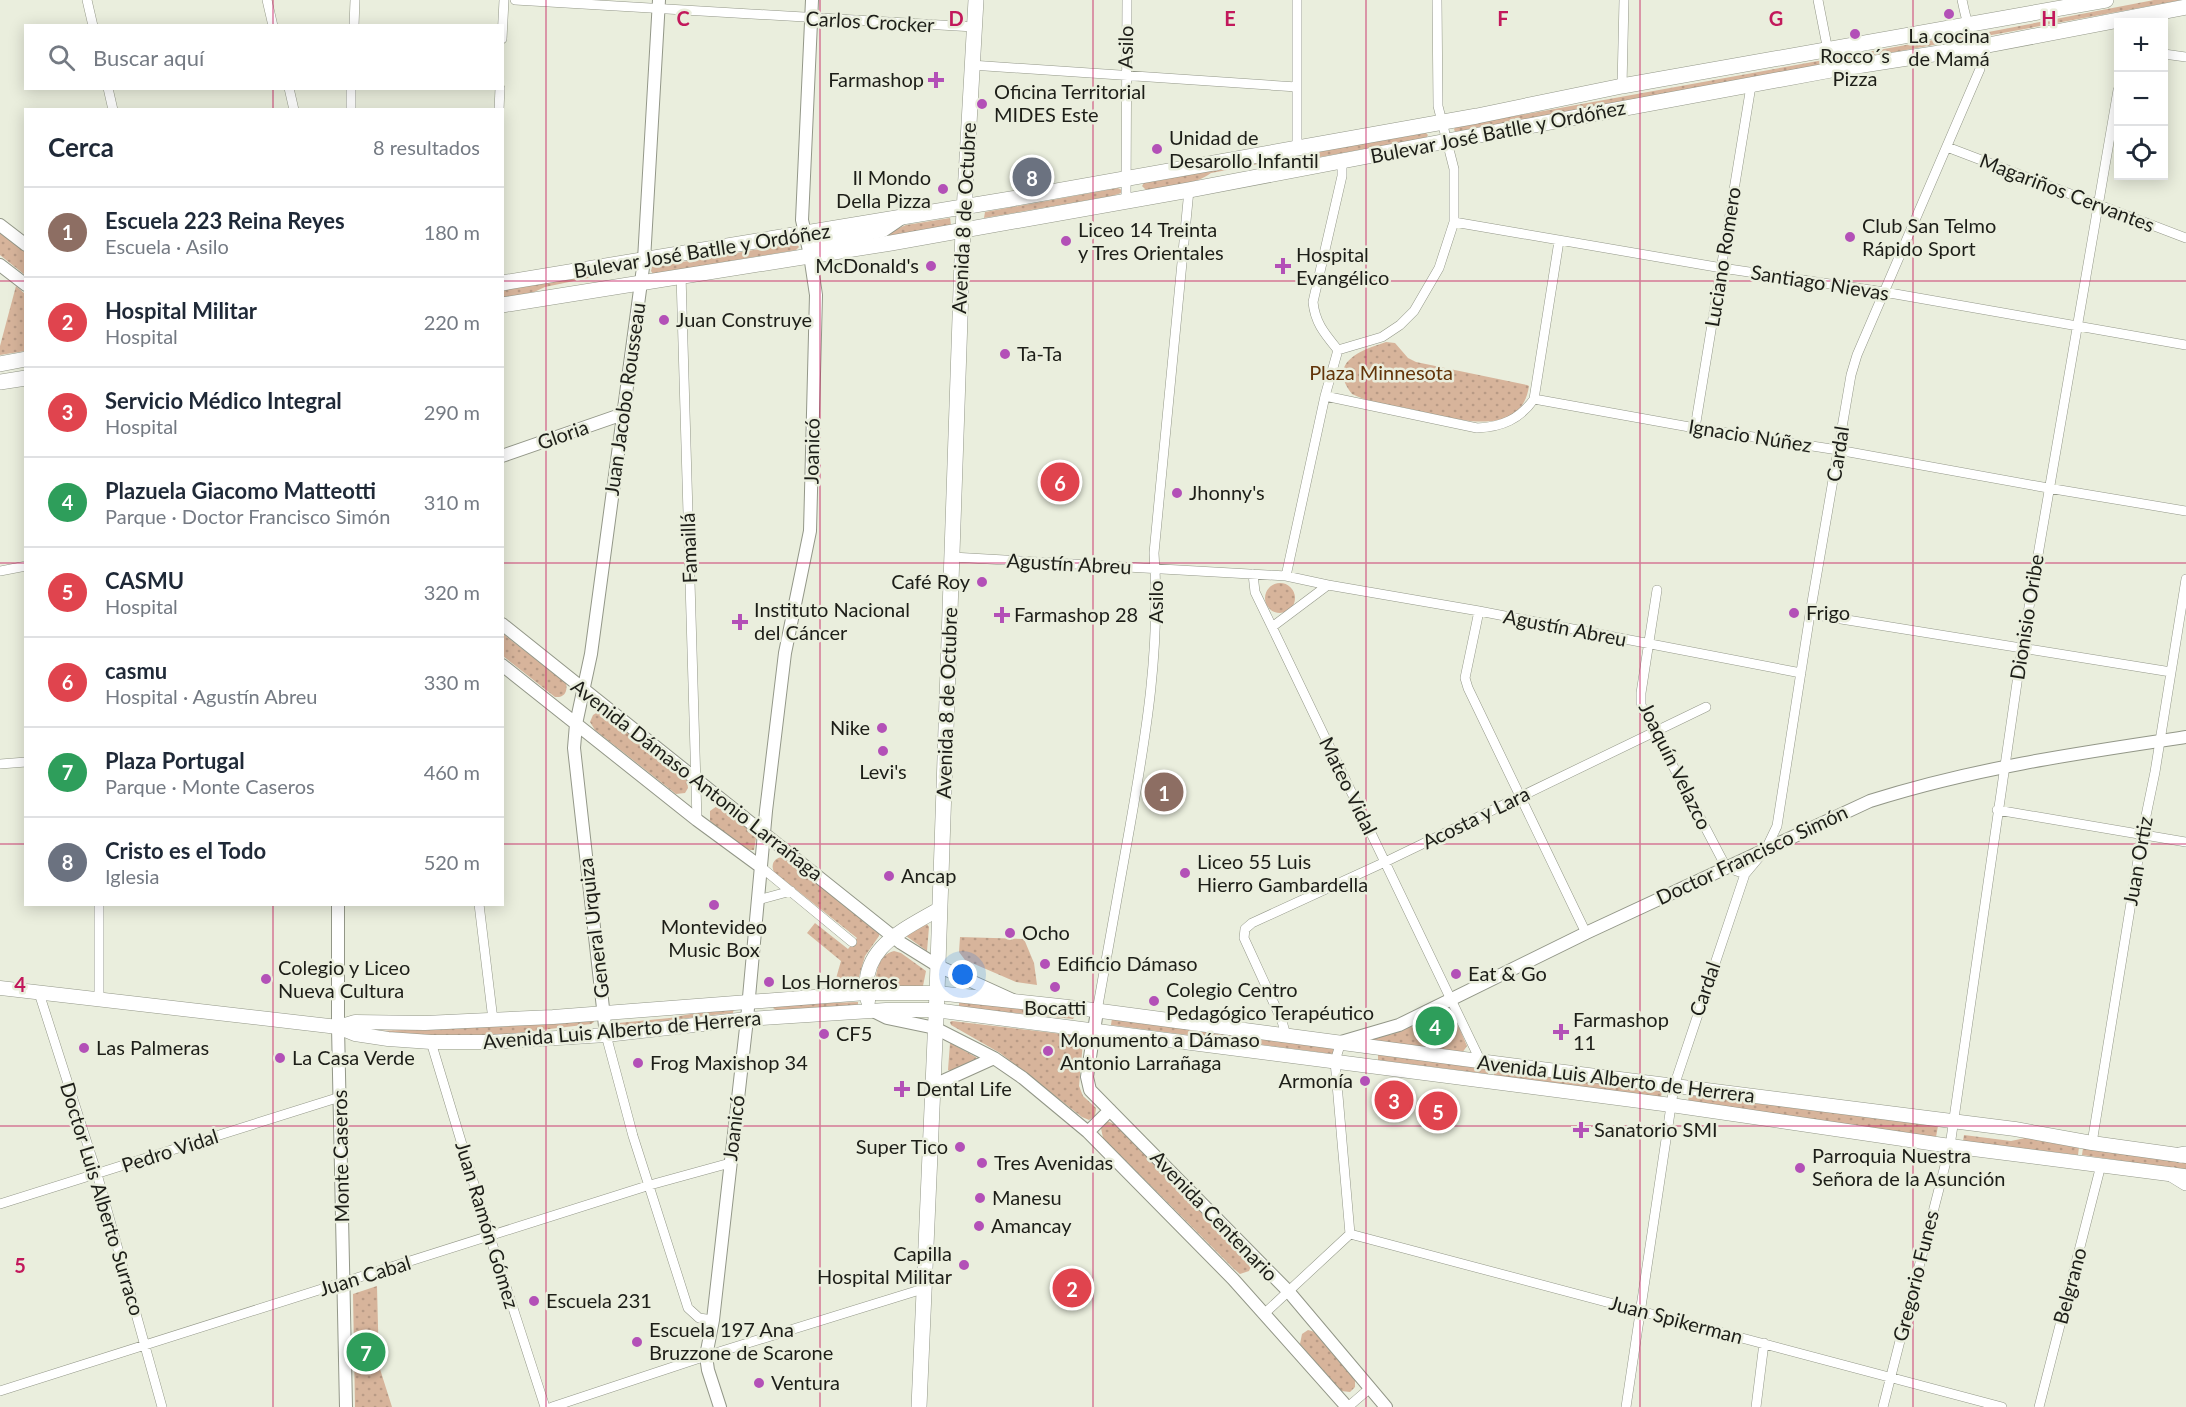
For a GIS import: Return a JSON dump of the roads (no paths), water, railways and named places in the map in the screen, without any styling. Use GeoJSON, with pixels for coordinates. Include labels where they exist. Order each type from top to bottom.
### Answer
{"type":"FeatureCollection","features":[{"type":"Feature","properties":{"kind":"main road","name":"Avenida 8 de Octubre"},"geometry":{"type":"LineString","coordinates":[[919,1407],[937,993],[963,230],[976,0]]}},
{"type":"Feature","properties":{"kind":"main road","name":"Bulevar José Batlle y Ordóñez"},"geometry":{"type":"LineString","coordinates":[[504,284],[902,218],[1442,122],[1622,86],[2105,0]]}},
{"type":"Feature","properties":{"kind":"main road","name":"Bulevar José Batlle y Ordóñez"},"geometry":{"type":"LineString","coordinates":[[2132,18],[2186,7]]}},
{"type":"Feature","properties":{"kind":"main road","name":"Bulevar José Batlle y Ordóñez"},"geometry":{"type":"LineString","coordinates":[[504,305],[1126,202],[1447,141],[2114,21]]}},
{"type":"Feature","properties":{"kind":"main road"},"geometry":{"type":"LineString","coordinates":[[1193,190],[1220,175],[1290,161],[1296,157],[1297,147]]}},
{"type":"Feature","properties":{"kind":"main road"},"geometry":{"type":"LineString","coordinates":[[531,301],[547,289],[632,274],[637,271],[644,260]]}},
{"type":"Feature","properties":{"kind":"main road"},"geometry":{"type":"LineString","coordinates":[[0,364],[24,360]]}},
{"type":"Feature","properties":{"kind":"main road"},"geometry":{"type":"LineString","coordinates":[[0,382],[24,378]]}},
{"type":"Feature","properties":{"kind":"main road"},"geometry":{"type":"LineString","coordinates":[[873,1011],[866,993],[868,974],[878,950],[893,936],[939,909]]}},
{"type":"Feature","properties":{"kind":"main road","name":"Avenida Luis Alberto de Herrera"},"geometry":{"type":"LineString","coordinates":[[0,988],[338,1027],[355,1034],[431,1042],[490,1042],[606,1035],[747,1019],[873,1011],[936,1010],[1671,1105],[1950,1146],[2179,1176]]}},
{"type":"Feature","properties":{"kind":"main road","name":"Avenida Luis Alberto de Herrera"},"geometry":{"type":"LineString","coordinates":[[338,1027],[355,1023],[493,1020],[866,993],[937,993],[1097,1011],[2015,1129],[2092,1143],[2184,1155]]}},
{"type":"Feature","properties":{"kind":"main road"},"geometry":{"type":"LineString","coordinates":[[2179,1176],[2186,1183]]}},
{"type":"Feature","properties":{"kind":"street"},"geometry":{"type":"LineString","coordinates":[[87,0],[93,24]]}},
{"type":"Feature","properties":{"kind":"street"},"geometry":{"type":"LineString","coordinates":[[267,0],[273,24]]}},
{"type":"Feature","properties":{"kind":"street"},"geometry":{"type":"LineString","coordinates":[[354,24],[355,0]]}},
{"type":"Feature","properties":{"kind":"street"},"geometry":{"type":"LineString","coordinates":[[503,24],[504,0]]}},
{"type":"Feature","properties":{"kind":"street","name":"Carlos Crocker"},"geometry":{"type":"LineString","coordinates":[[515,0],[659,5],[810,19],[974,27]]}},
{"type":"Feature","properties":{"kind":"street","name":"Joanicó"},"geometry":{"type":"LineString","coordinates":[[706,1356],[713,1320],[747,1019],[763,833],[785,653],[810,531],[816,295],[802,220],[812,0]]}},
{"type":"Feature","properties":{"kind":"street","name":"Asilo"},"geometry":{"type":"LineString","coordinates":[[1126,202],[1127,0]]}},
{"type":"Feature","properties":{"kind":"street"},"geometry":{"type":"LineString","coordinates":[[1297,0],[1297,147]]}},
{"type":"Feature","properties":{"kind":"street"},"geometry":{"type":"LineString","coordinates":[[1338,350],[1382,337],[1400,325],[1414,311],[1439,268],[1454,222],[1454,170],[1438,106],[1437,0]]}},
{"type":"Feature","properties":{"kind":"street"},"geometry":{"type":"LineString","coordinates":[[1622,86],[1624,0]]}},
{"type":"Feature","properties":{"kind":"street"},"geometry":{"type":"LineString","coordinates":[[1818,0],[1828,51]]}},
{"type":"Feature","properties":{"kind":"street"},"geometry":{"type":"LineString","coordinates":[[1962,0],[1968,25],[1978,46]]}},
{"type":"Feature","properties":{"kind":"street","name":"Juan Jacobo Rousseau"},"geometry":{"type":"LineString","coordinates":[[576,724],[591,654],[644,260],[659,5]]}},
{"type":"Feature","properties":{"kind":"street","name":"Cardal"},"geometry":{"type":"LineString","coordinates":[[1626,1407],[1674,1086],[1745,874],[1766,849],[1777,826],[1851,375],[1857,355],[1980,69],[1981,59],[1978,46]]}},
{"type":"Feature","properties":{"kind":"street"},"geometry":{"type":"LineString","coordinates":[[2168,55],[2186,57]]}},
{"type":"Feature","properties":{"kind":"street"},"geometry":{"type":"LineString","coordinates":[[971,65],[1297,87]]}},
{"type":"Feature","properties":{"kind":"street","name":"Luciano Romero"},"geometry":{"type":"LineString","coordinates":[[1695,428],[1750,86]]}},
{"type":"Feature","properties":{"kind":"street"},"geometry":{"type":"LineString","coordinates":[[108,90],[112,108]]}},
{"type":"Feature","properties":{"kind":"street"},"geometry":{"type":"LineString","coordinates":[[289,90],[294,108]]}},
{"type":"Feature","properties":{"kind":"street"},"geometry":{"type":"LineString","coordinates":[[351,90],[351,108]]}},
{"type":"Feature","properties":{"kind":"street"},"geometry":{"type":"LineString","coordinates":[[499,108],[500,90]]}},
{"type":"Feature","properties":{"kind":"street","name":"Dionisio Oribe"},"geometry":{"type":"LineString","coordinates":[[1950,1146],[2003,766],[2048,488],[2114,114]]}},
{"type":"Feature","properties":{"kind":"street","name":"Magariños Cervantes"},"geometry":{"type":"LineString","coordinates":[[1947,147],[2186,238]]}},
{"type":"Feature","properties":{"kind":"street"},"geometry":{"type":"LineString","coordinates":[[1338,350],[1318,325],[1313,302],[1342,176],[1342,162]]}},
{"type":"Feature","properties":{"kind":"street","name":"Asilo"},"geometry":{"type":"LineString","coordinates":[[1097,1011],[1144,746],[1152,684],[1157,612],[1155,553],[1193,190]]}},
{"type":"Feature","properties":{"kind":"street","name":"Bulevar José Batlle y Ordóñez"},"geometry":{"type":"LineString","coordinates":[[810,255],[813,248],[820,242],[884,231],[902,218]]}},
{"type":"Feature","properties":{"kind":"street","name":"Santiago Nievas"},"geometry":{"type":"LineString","coordinates":[[1454,222],[1722,268],[1884,292],[2186,345]]}},
{"type":"Feature","properties":{"kind":"street"},"geometry":{"type":"LineString","coordinates":[[0,225],[24,243]]}},
{"type":"Feature","properties":{"kind":"street"},"geometry":{"type":"LineString","coordinates":[[1325,396],[1477,428],[1491,428],[1512,420],[1534,399],[1559,241]]}},
{"type":"Feature","properties":{"kind":"street"},"geometry":{"type":"LineString","coordinates":[[0,265],[24,283]]}},
{"type":"Feature","properties":{"kind":"street","name":"Famaillá"},"geometry":{"type":"LineString","coordinates":[[681,275],[697,820]]}},
{"type":"Feature","properties":{"kind":"street"},"geometry":{"type":"LineString","coordinates":[[1286,576],[1325,396],[1338,350]]}},
{"type":"Feature","properties":{"kind":"street","name":"Ignacio Núñez"},"geometry":{"type":"LineString","coordinates":[[1534,399],[2186,511]]}},
{"type":"Feature","properties":{"kind":"street","name":"Gloria"},"geometry":{"type":"LineString","coordinates":[[504,455],[623,414]]}},
{"type":"Feature","properties":{"kind":"street","name":"Agustín Abreu"},"geometry":{"type":"LineString","coordinates":[[952,557],[1286,576],[1801,673]]}},
{"type":"Feature","properties":{"kind":"street"},"geometry":{"type":"LineString","coordinates":[[0,571],[24,566]]}},
{"type":"Feature","properties":{"kind":"street","name":"Mateo Vidal"},"geometry":{"type":"LineString","coordinates":[[1253,574],[1255,592],[1481,1062]]}},
{"type":"Feature","properties":{"kind":"street","name":"Juan Ortiz"},"geometry":{"type":"LineString","coordinates":[[2092,1143],[2186,579]]}},
{"type":"Feature","properties":{"kind":"street"},"geometry":{"type":"LineString","coordinates":[[1272,627],[1328,585]]}},
{"type":"Feature","properties":{"kind":"street","name":"Joaquín Velazco"},"geometry":{"type":"LineString","coordinates":[[1658,590],[1648,644],[1641,705],[1726,867]]}},
{"type":"Feature","properties":{"kind":"street"},"geometry":{"type":"LineString","coordinates":[[1479,611],[1465,678],[1468,688],[1586,933]]}},
{"type":"Feature","properties":{"kind":"street"},"geometry":{"type":"LineString","coordinates":[[1810,614],[2171,672]]}},
{"type":"Feature","properties":{"kind":"street","name":"Avenida Dámaso Antonio Larrañaga"},"geometry":{"type":"LineString","coordinates":[[504,626],[893,936],[938,966],[1016,1001]]}},
{"type":"Feature","properties":{"kind":"street","name":"Avenida Dámaso Antonio Larrañaga"},"geometry":{"type":"LineString","coordinates":[[504,667],[697,820],[761,867],[852,942]]}},
{"type":"Feature","properties":{"kind":"street","name":"Acosta y Lara"},"geometry":{"type":"LineString","coordinates":[[1287,1036],[1244,939],[1245,929],[1252,922],[1385,862],[1706,707]]}},
{"type":"Feature","properties":{"kind":"street","name":"General Urquiza"},"geometry":{"type":"LineString","coordinates":[[576,724],[574,760],[606,1035],[633,1136],[688,1308],[699,1318],[713,1320]]}},
{"type":"Feature","properties":{"kind":"street","name":"Doctor Francisco Simón"},"geometry":{"type":"LineString","coordinates":[[1341,1042],[1399,1024],[1586,933],[1870,801],[1904,790],[2003,766],[2063,754],[2186,737]]}},
{"type":"Feature","properties":{"kind":"street"},"geometry":{"type":"LineString","coordinates":[[0,764],[24,762]]}},
{"type":"Feature","properties":{"kind":"street"},"geometry":{"type":"LineString","coordinates":[[1997,810],[2186,842]]}},
{"type":"Feature","properties":{"kind":"street"},"geometry":{"type":"LineString","coordinates":[[1726,867],[1745,874]]}},
{"type":"Feature","properties":{"kind":"street"},"geometry":{"type":"LineString","coordinates":[[758,900],[791,891]]}},
{"type":"Feature","properties":{"kind":"street"},"geometry":{"type":"LineString","coordinates":[[99,906],[99,1000]]}},
{"type":"Feature","properties":{"kind":"street","name":"Monte Caseros"},"geometry":{"type":"LineString","coordinates":[[338,906],[338,1027],[346,1407]]}},
{"type":"Feature","properties":{"kind":"street"},"geometry":{"type":"LineString","coordinates":[[479,906],[493,1020]]}},
{"type":"Feature","properties":{"kind":"street","name":"Doctor Luis Alberto Surraco"},"geometry":{"type":"LineString","coordinates":[[39,993],[97,1174],[162,1407]]}},
{"type":"Feature","properties":{"kind":"street","name":"Avenida Luis Alberto de Herrera"},"geometry":{"type":"LineString","coordinates":[[873,1011],[887,1018],[935,1028]]}},
{"type":"Feature","properties":{"kind":"street","name":"Avenida Centenario"},"geometry":{"type":"LineString","coordinates":[[1097,1011],[1087,1077],[1094,1094],[1288,1292],[1386,1407]]}},
{"type":"Feature","properties":{"kind":"street","name":"Avenida Centenario"},"geometry":{"type":"LineString","coordinates":[[935,1028],[994,1058],[1023,1078],[1088,1132],[1265,1313],[1347,1407]]}},
{"type":"Feature","properties":{"kind":"street","name":"Juan Ramón Gómez"},"geometry":{"type":"LineString","coordinates":[[431,1042],[490,1237],[545,1407]]}},
{"type":"Feature","properties":{"kind":"street"},"geometry":{"type":"LineString","coordinates":[[1265,1313],[1350,1234],[1335,1061],[1341,1042]]}},
{"type":"Feature","properties":{"kind":"street"},"geometry":{"type":"LineString","coordinates":[[933,1086],[994,1058]]}},
{"type":"Feature","properties":{"kind":"street","name":"Pedro Vidal"},"geometry":{"type":"LineString","coordinates":[[0,1204],[340,1097]]}},
{"type":"Feature","properties":{"kind":"street"},"geometry":{"type":"LineString","coordinates":[[1088,1132],[1110,1110]]}},
{"type":"Feature","properties":{"kind":"street","name":"Gregorio Funes"},"geometry":{"type":"LineString","coordinates":[[1883,1407],[1950,1146]]}},
{"type":"Feature","properties":{"kind":"street","name":"Juan Cabal"},"geometry":{"type":"LineString","coordinates":[[0,1391],[650,1185],[730,1163]]}},
{"type":"Feature","properties":{"kind":"street","name":"Belgrano"},"geometry":{"type":"LineString","coordinates":[[2038,1407],[2101,1165]]}},
{"type":"Feature","properties":{"kind":"street","name":"Juan Spikerman"},"geometry":{"type":"LineString","coordinates":[[1350,1234],[2002,1407]]}},
{"type":"Feature","properties":{"kind":"street"},"geometry":{"type":"LineString","coordinates":[[552,1407],[926,1287]]}},
{"type":"Feature","properties":{"kind":"street"},"geometry":{"type":"LineString","coordinates":[[1756,1407],[1764,1343]]}},
{"type":"Feature","properties":{"kind":"street"},"geometry":{"type":"LineString","coordinates":[[706,1356],[720,1407]]}},
{"type":"Feature","properties":{"kind":"street"},"geometry":{"type":"LineString","coordinates":[[1347,1407],[1370,1388]]}},
{"type":"Feature","properties":{"kind":"place","name":"La cocina de Mamá"},"geometry":{"type":"Point","coordinates":[1949,14]}},
{"type":"Feature","properties":{"kind":"place","name":"Rocco´s Pizza"},"geometry":{"type":"Point","coordinates":[1855,34]}},
{"type":"Feature","properties":{"kind":"place","name":"Farmashop"},"geometry":{"type":"Point","coordinates":[936,80]}},
{"type":"Feature","properties":{"kind":"place","name":"Oficina Territorial MIDES Este"},"geometry":{"type":"Point","coordinates":[982,104]}},
{"type":"Feature","properties":{"kind":"place","name":"Unidad de Desarollo Infantil"},"geometry":{"type":"Point","coordinates":[1157,149]}},
{"type":"Feature","properties":{"kind":"place","name":"Cristo es el Todo"},"geometry":{"type":"Point","coordinates":[1032,177]}},
{"type":"Feature","properties":{"kind":"place","name":"Il Mondo Della Pizza"},"geometry":{"type":"Point","coordinates":[943,189]}},
{"type":"Feature","properties":{"kind":"place","name":"Club San Telmo Rápido Sport"},"geometry":{"type":"Point","coordinates":[1850,237]}},
{"type":"Feature","properties":{"kind":"place","name":"Liceo 14 Treinta y Tres Orientales"},"geometry":{"type":"Point","coordinates":[1066,241]}},
{"type":"Feature","properties":{"kind":"place","name":"McDonald's"},"geometry":{"type":"Point","coordinates":[931,266]}},
{"type":"Feature","properties":{"kind":"place","name":"Hospital Evangélico"},"geometry":{"type":"Point","coordinates":[1283,266]}},
{"type":"Feature","properties":{"kind":"place","name":"Juan Construye"},"geometry":{"type":"Point","coordinates":[664,320]}},
{"type":"Feature","properties":{"kind":"place","name":"Ta-Ta"},"geometry":{"type":"Point","coordinates":[1005,354]}},
{"type":"Feature","properties":{"kind":"place","name":"casmu"},"geometry":{"type":"Point","coordinates":[1060,482]}},
{"type":"Feature","properties":{"kind":"place","name":"Jhonny's"},"geometry":{"type":"Point","coordinates":[1177,493]}},
{"type":"Feature","properties":{"kind":"place","name":"Café Roy"},"geometry":{"type":"Point","coordinates":[982,582]}},
{"type":"Feature","properties":{"kind":"place","name":"Frigo"},"geometry":{"type":"Point","coordinates":[1794,613]}},
{"type":"Feature","properties":{"kind":"place","name":"Farmashop 28"},"geometry":{"type":"Point","coordinates":[1002,615]}},
{"type":"Feature","properties":{"kind":"place","name":"Instituto Nacional del Cáncer"},"geometry":{"type":"Point","coordinates":[740,622]}},
{"type":"Feature","properties":{"kind":"place","name":"Nike"},"geometry":{"type":"Point","coordinates":[882,728]}},
{"type":"Feature","properties":{"kind":"place","name":"Levi's"},"geometry":{"type":"Point","coordinates":[883,751]}},
{"type":"Feature","properties":{"kind":"place","name":"Escuela 223 Reina Reyes"},"geometry":{"type":"Point","coordinates":[1164,792]}},
{"type":"Feature","properties":{"kind":"place","name":"Liceo 55 Luis Hierro Gambardella"},"geometry":{"type":"Point","coordinates":[1185,873]}},
{"type":"Feature","properties":{"kind":"place","name":"Ancap"},"geometry":{"type":"Point","coordinates":[889,876]}},
{"type":"Feature","properties":{"kind":"place","name":"Montevideo Music Box"},"geometry":{"type":"Point","coordinates":[714,905]}},
{"type":"Feature","properties":{"kind":"place","name":"Ocho"},"geometry":{"type":"Point","coordinates":[1010,933]}},
{"type":"Feature","properties":{"kind":"place","name":"Edificio Dámaso"},"geometry":{"type":"Point","coordinates":[1045,964]}},
{"type":"Feature","properties":{"kind":"place","name":"Eat & Go"},"geometry":{"type":"Point","coordinates":[1456,974]}},
{"type":"Feature","properties":{"kind":"place","name":"Colegio y Liceo Nueva Cultura"},"geometry":{"type":"Point","coordinates":[266,979]}},
{"type":"Feature","properties":{"kind":"place","name":"Los Horneros"},"geometry":{"type":"Point","coordinates":[769,982]}},
{"type":"Feature","properties":{"kind":"place","name":"Bocatti"},"geometry":{"type":"Point","coordinates":[1055,987]}},
{"type":"Feature","properties":{"kind":"place","name":"Colegio Centro Pedagógico Terapéutico"},"geometry":{"type":"Point","coordinates":[1154,1001]}},
{"type":"Feature","properties":{"kind":"place","name":"Plazuela Giacomo Matteotti"},"geometry":{"type":"Point","coordinates":[1435,1026]}},
{"type":"Feature","properties":{"kind":"place","name":"Farmashop 11"},"geometry":{"type":"Point","coordinates":[1561,1032]}},
{"type":"Feature","properties":{"kind":"place","name":"CF5"},"geometry":{"type":"Point","coordinates":[824,1034]}},
{"type":"Feature","properties":{"kind":"place","name":"Las Palmeras"},"geometry":{"type":"Point","coordinates":[84,1048]}},
{"type":"Feature","properties":{"kind":"place","name":"Monumento a Dámaso Antonio Larrañaga"},"geometry":{"type":"Point","coordinates":[1048,1051]}},
{"type":"Feature","properties":{"kind":"place","name":"La Casa Verde"},"geometry":{"type":"Point","coordinates":[280,1058]}},
{"type":"Feature","properties":{"kind":"place","name":"Frog Maxishop 34"},"geometry":{"type":"Point","coordinates":[638,1063]}},
{"type":"Feature","properties":{"kind":"place","name":"Armonía"},"geometry":{"type":"Point","coordinates":[1365,1081]}},
{"type":"Feature","properties":{"kind":"place","name":"Dental Life"},"geometry":{"type":"Point","coordinates":[902,1089]}},
{"type":"Feature","properties":{"kind":"place","name":"Servicio Médico Integral"},"geometry":{"type":"Point","coordinates":[1394,1100]}},
{"type":"Feature","properties":{"kind":"place","name":"CASMU"},"geometry":{"type":"Point","coordinates":[1438,1111]}},
{"type":"Feature","properties":{"kind":"place","name":"Sanatorio SMI"},"geometry":{"type":"Point","coordinates":[1581,1130]}},
{"type":"Feature","properties":{"kind":"place","name":"Super Tico"},"geometry":{"type":"Point","coordinates":[960,1147]}},
{"type":"Feature","properties":{"kind":"place","name":"Tres Avenidas"},"geometry":{"type":"Point","coordinates":[982,1163]}},
{"type":"Feature","properties":{"kind":"place","name":"Parroquia Nuestra Señora de la Asunción"},"geometry":{"type":"Point","coordinates":[1800,1168]}},
{"type":"Feature","properties":{"kind":"place","name":"Manesu"},"geometry":{"type":"Point","coordinates":[980,1198]}},
{"type":"Feature","properties":{"kind":"place","name":"Amancay"},"geometry":{"type":"Point","coordinates":[979,1226]}},
{"type":"Feature","properties":{"kind":"place","name":"Capilla Hospital Militar"},"geometry":{"type":"Point","coordinates":[964,1265]}},
{"type":"Feature","properties":{"kind":"place","name":"Hospital Militar"},"geometry":{"type":"Point","coordinates":[1072,1288]}},
{"type":"Feature","properties":{"kind":"place","name":"Escuela 231"},"geometry":{"type":"Point","coordinates":[534,1301]}},
{"type":"Feature","properties":{"kind":"place","name":"Escuela 197 Ana Bruzzone de Scarone"},"geometry":{"type":"Point","coordinates":[637,1342]}},
{"type":"Feature","properties":{"kind":"place","name":"Plaza Portugal"},"geometry":{"type":"Point","coordinates":[366,1352]}},
{"type":"Feature","properties":{"kind":"place","name":"Ventura"},"geometry":{"type":"Point","coordinates":[759,1383]}},
{"type":"Feature","properties":{"kind":"park label","name":"Plaza Minnesota"},"geometry":{"type":"Point","coordinates":[1381,373]}}]}
